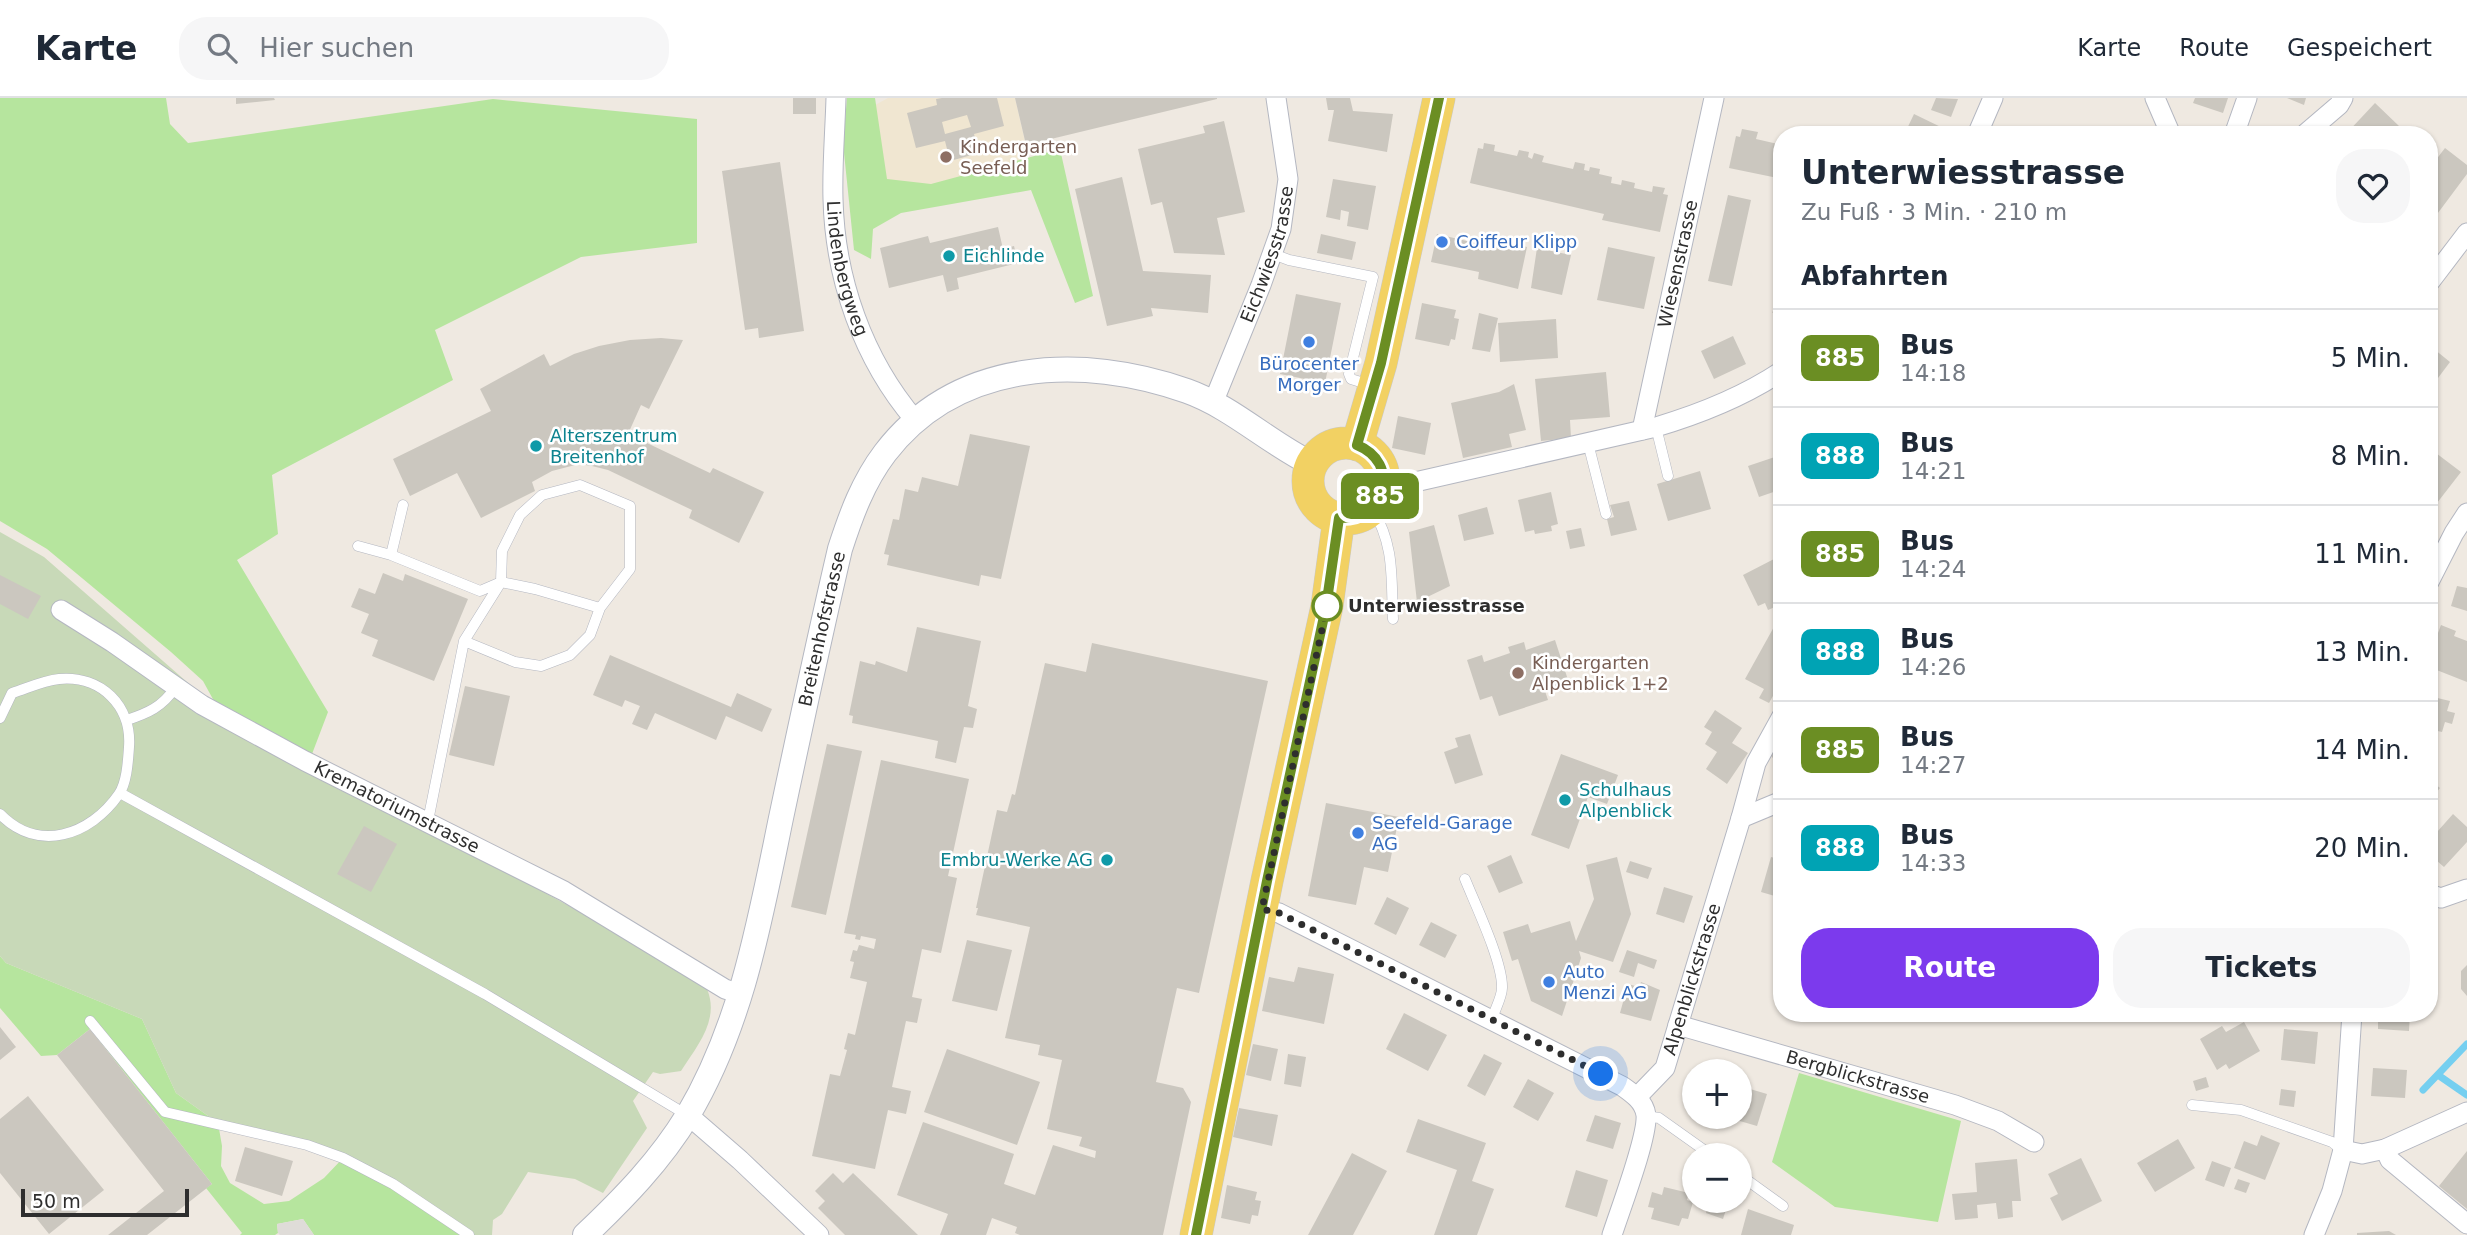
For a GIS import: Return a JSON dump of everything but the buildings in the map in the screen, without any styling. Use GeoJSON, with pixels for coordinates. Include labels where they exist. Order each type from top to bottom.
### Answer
{"type":"FeatureCollection","features":[{"type":"Feature","properties":{"kind":"main road"},"geometry":{"type":"LineString","coordinates":[[1357,445],[1374,386],[1386,280],[1439,98]]}},
{"type":"Feature","properties":{"kind":"main road"},"geometry":{"type":"LineString","coordinates":[[1334,444],[1357,445],[1374,455],[1383,474],[1378,497],[1357,517],[1332,516],[1319,508],[1310,495],[1308,479],[1312,464],[1321,452],[1334,444]]}},
{"type":"Feature","properties":{"kind":"main road"},"geometry":{"type":"LineString","coordinates":[[1196,1235],[1326,607],[1339,518]]}},
{"type":"Feature","properties":{"kind":"street","name":"Lindenbergweg"},"geometry":{"type":"LineString","coordinates":[[836,98],[833,199],[836,244],[843,278],[867,347],[915,420]]}},
{"type":"Feature","properties":{"kind":"street","name":"Eichwiesstrasse"},"geometry":{"type":"LineString","coordinates":[[1213,404],[1281,229],[1288,178],[1276,98]]}},
{"type":"Feature","properties":{"kind":"street","name":"Wiesenstrasse"},"geometry":{"type":"LineString","coordinates":[[1649,429],[1714,98]]}},
{"type":"Feature","properties":{"kind":"street"},"geometry":{"type":"LineString","coordinates":[[1981,126],[1993,98]]}},
{"type":"Feature","properties":{"kind":"street"},"geometry":{"type":"LineString","coordinates":[[2155,98],[2167,126]]}},
{"type":"Feature","properties":{"kind":"street"},"geometry":{"type":"LineString","coordinates":[[2237,126],[2247,98]]}},
{"type":"Feature","properties":{"kind":"street"},"geometry":{"type":"LineString","coordinates":[[2313,126],[2343,98]]}},
{"type":"Feature","properties":{"kind":"street"},"geometry":{"type":"LineString","coordinates":[[2438,271],[2467,233]]}},
{"type":"Feature","properties":{"kind":"street","name":"Breitenhofstrasse"},"geometry":{"type":"LineString","coordinates":[[585,1235],[641,1180],[660,1157],[688,1115],[706,1080],[740,994],[759,919],[840,549],[858,499],[870,476],[884,455],[915,420],[953,394],[978,383],[1003,376],[1051,370],[1077,370],[1136,378],[1189,392],[1312,464]]}},
{"type":"Feature","properties":{"kind":"street"},"geometry":{"type":"LineString","coordinates":[[1378,497],[1415,482],[1649,429],[1689,417],[1737,397],[1773,377]]}},
{"type":"Feature","properties":{"kind":"street"},"geometry":{"type":"LineString","coordinates":[[2438,564],[2467,513]]}},
{"type":"Feature","properties":{"kind":"street","name":"Krematoriumstrasse"},"geometry":{"type":"LineString","coordinates":[[61,610],[202,705],[305,761],[565,891],[725,989],[740,994]]}},
{"type":"Feature","properties":{"kind":"street","name":"Alpenblickstrasse"},"geometry":{"type":"LineString","coordinates":[[1637,1097],[1665,1068],[1756,763],[1773,732]]}},
{"type":"Feature","properties":{"kind":"street"},"geometry":{"type":"LineString","coordinates":[[1741,818],[1773,805]]}},
{"type":"Feature","properties":{"kind":"street"},"geometry":{"type":"LineString","coordinates":[[2438,897],[2467,889]]}},
{"type":"Feature","properties":{"kind":"street"},"geometry":{"type":"LineString","coordinates":[[1262,909],[1279,913],[1492,1018],[1622,1086],[1637,1097],[1646,1116],[1642,1139],[1612,1235]]}},
{"type":"Feature","properties":{"kind":"street"},"geometry":{"type":"LineString","coordinates":[[2314,1235],[2332,1191],[2343,1150],[2351,1022]]}},
{"type":"Feature","properties":{"kind":"street","name":"Bergblickstrasse"},"geometry":{"type":"LineString","coordinates":[[1678,1025],[1955,1105],[1998,1121],[2034,1142]]}},
{"type":"Feature","properties":{"kind":"street"},"geometry":{"type":"LineString","coordinates":[[2343,1150],[2362,1154],[2385,1149],[2467,1112]]}},
{"type":"Feature","properties":{"kind":"street"},"geometry":{"type":"LineString","coordinates":[[688,1115],[819,1235]]}},
{"type":"Feature","properties":{"kind":"street"},"geometry":{"type":"LineString","coordinates":[[2385,1149],[2390,1160],[2467,1224]]}},
{"type":"Feature","properties":{"kind":"lane"},"geometry":{"type":"LineString","coordinates":[[1273,254],[1289,260],[1386,280]]}},
{"type":"Feature","properties":{"kind":"lane"},"geometry":{"type":"LineString","coordinates":[[1649,429],[1668,476]]}},
{"type":"Feature","properties":{"kind":"lane"},"geometry":{"type":"LineString","coordinates":[[1588,443],[1606,514]]}},
{"type":"Feature","properties":{"kind":"lane"},"geometry":{"type":"LineString","coordinates":[[428,821],[464,641],[502,582],[502,551],[520,515],[542,495],[580,485],[630,506],[630,569],[600,608],[590,635],[570,654],[541,666],[515,662],[464,641]]}},
{"type":"Feature","properties":{"kind":"lane"},"geometry":{"type":"LineString","coordinates":[[1378,497],[1382,526],[1390,551],[1394,619]]}},
{"type":"Feature","properties":{"kind":"lane"},"geometry":{"type":"LineString","coordinates":[[391,555],[403,505]]}},
{"type":"Feature","properties":{"kind":"lane"},"geometry":{"type":"LineString","coordinates":[[358,546],[391,555],[480,591],[502,582],[600,608]]}},
{"type":"Feature","properties":{"kind":"lane"},"geometry":{"type":"LineString","coordinates":[[0,718],[12,694],[61,679],[97,685],[122,708],[129,731],[128,759],[120,793],[97,816],[54,838],[29,834],[9,824],[0,814]]}},
{"type":"Feature","properties":{"kind":"lane"},"geometry":{"type":"LineString","coordinates":[[127,720],[158,708],[175,688]]}},
{"type":"Feature","properties":{"kind":"lane"},"geometry":{"type":"LineString","coordinates":[[120,793],[485,994],[688,1115]]}},
{"type":"Feature","properties":{"kind":"lane"},"geometry":{"type":"LineString","coordinates":[[1465,879],[1487,932],[1503,989],[1492,1018]]}},
{"type":"Feature","properties":{"kind":"lane"},"geometry":{"type":"LineString","coordinates":[[90,1021],[165,1112],[294,1142],[343,1158],[393,1184],[470,1235]]}},
{"type":"Feature","properties":{"kind":"lane"},"geometry":{"type":"LineString","coordinates":[[2192,1105],[2241,1110],[2332,1142],[2343,1150]]}},
{"type":"Feature","properties":{"kind":"lane"},"geometry":{"type":"LineString","coordinates":[[1646,1116],[1659,1118],[1694,1143]]}},
{"type":"Feature","properties":{"kind":"lane"},"geometry":{"type":"LineString","coordinates":[[1752,1184],[1783,1206]]}},
{"type":"Feature","properties":{"kind":"shaded area","name":"Kindergarten Seefeld"},"geometry":{"type":"Polygon","coordinates":[[[888,98],[1015,98],[1031,168],[871,203],[857,115],[888,98]]]}},
{"type":"Feature","properties":{"kind":"shaded area"},"geometry":{"type":"Polygon","coordinates":[[[303,1219],[314,1235],[278,1233],[277,1224],[303,1219]]]}},
{"type":"Feature","properties":{"kind":"green space"},"geometry":{"type":"Polygon","coordinates":[[[0,98],[166,98],[170,124],[188,143],[493,99],[697,119],[697,243],[581,257],[435,330],[453,380],[272,475],[278,534],[237,560],[328,712],[312,754],[214,701],[203,681],[171,652],[47,549],[0,521],[0,98]]]}},
{"type":"Feature","properties":{"kind":"green space"},"geometry":{"type":"Polygon","coordinates":[[[847,98],[875,98],[887,179],[931,184],[1060,149],[1093,296],[1075,303],[1031,190],[901,213],[873,229],[871,259],[854,250],[843,143],[847,98]]]}},
{"type":"Feature","properties":{"kind":"green space"},"geometry":{"type":"Polygon","coordinates":[[[0,532],[44,557],[195,689],[202,705],[633,941],[707,989],[711,1011],[700,1042],[681,1071],[660,1074],[653,1072],[633,1101],[647,1128],[603,1193],[575,1179],[528,1172],[502,1214],[493,1220],[492,1235],[469,1235],[343,1158],[218,1123],[176,1093],[142,1019],[6,963],[0,956],[0,532]]]}},
{"type":"Feature","properties":{"kind":"green space"},"geometry":{"type":"Polygon","coordinates":[[[0,956],[6,963],[142,1019],[176,1093],[218,1123],[222,1146],[221,1166],[230,1183],[264,1204],[289,1201],[324,1178],[343,1158],[393,1184],[462,1235],[314,1235],[303,1219],[277,1224],[278,1233],[275,1235],[240,1235],[242,1233],[206,1188],[212,1184],[90,1029],[57,1055],[41,1056],[0,1008],[0,956]]]}},
{"type":"Feature","properties":{"kind":"green space"},"geometry":{"type":"Polygon","coordinates":[[[1799,1073],[1961,1121],[1938,1222],[1835,1207],[1772,1162],[1799,1073]]]}},
{"type":"Feature","properties":{"kind":"waterway"},"geometry":{"type":"LineString","coordinates":[[2423,1090],[2467,1044]]}},
{"type":"Feature","properties":{"kind":"waterway"},"geometry":{"type":"LineString","coordinates":[[2438,1075],[2467,1095]]}},
{"type":"Feature","properties":{"kind":"bus line","name":"885"},"geometry":{"type":"LineString","coordinates":[[1196,1235],[1267,881],[1326,607],[1339,518],[1357,517],[1372,509],[1383,485],[1380,464],[1374,455],[1357,445],[1381,363],[1439,98]]}},
{"type":"Feature","properties":{"kind":"place","name":"Kindergarten Seefeld"},"geometry":{"type":"Point","coordinates":[946,157]}},
{"type":"Feature","properties":{"kind":"place","name":"Coiffeur Klipp"},"geometry":{"type":"Point","coordinates":[1442,242]}},
{"type":"Feature","properties":{"kind":"place","name":"Eichlinde"},"geometry":{"type":"Point","coordinates":[949,256]}},
{"type":"Feature","properties":{"kind":"place","name":"Bürocenter Morger"},"geometry":{"type":"Point","coordinates":[1309,342]}},
{"type":"Feature","properties":{"kind":"place","name":"Alterszentrum Breitenhof"},"geometry":{"type":"Point","coordinates":[536,446]}},
{"type":"Feature","properties":{"kind":"place","name":"Unterwiesstrasse"},"geometry":{"type":"Point","coordinates":[1327,606]}},
{"type":"Feature","properties":{"kind":"place","name":"Kindergarten Alpenblick 1+2"},"geometry":{"type":"Point","coordinates":[1518,673]}},
{"type":"Feature","properties":{"kind":"place","name":"Schulhaus Alpenblick"},"geometry":{"type":"Point","coordinates":[1565,800]}},
{"type":"Feature","properties":{"kind":"place","name":"Seefeld-Garage AG"},"geometry":{"type":"Point","coordinates":[1358,833]}},
{"type":"Feature","properties":{"kind":"place","name":"Embru-Werke AG"},"geometry":{"type":"Point","coordinates":[1107,860]}},
{"type":"Feature","properties":{"kind":"place","name":"Auto Menzi AG"},"geometry":{"type":"Point","coordinates":[1549,982]}},
{"type":"Feature","properties":{"kind":"route"},"geometry":{"type":"LineString","coordinates":[[1327,606],[1262,909],[1279,913],[1601,1074]]}}]}
